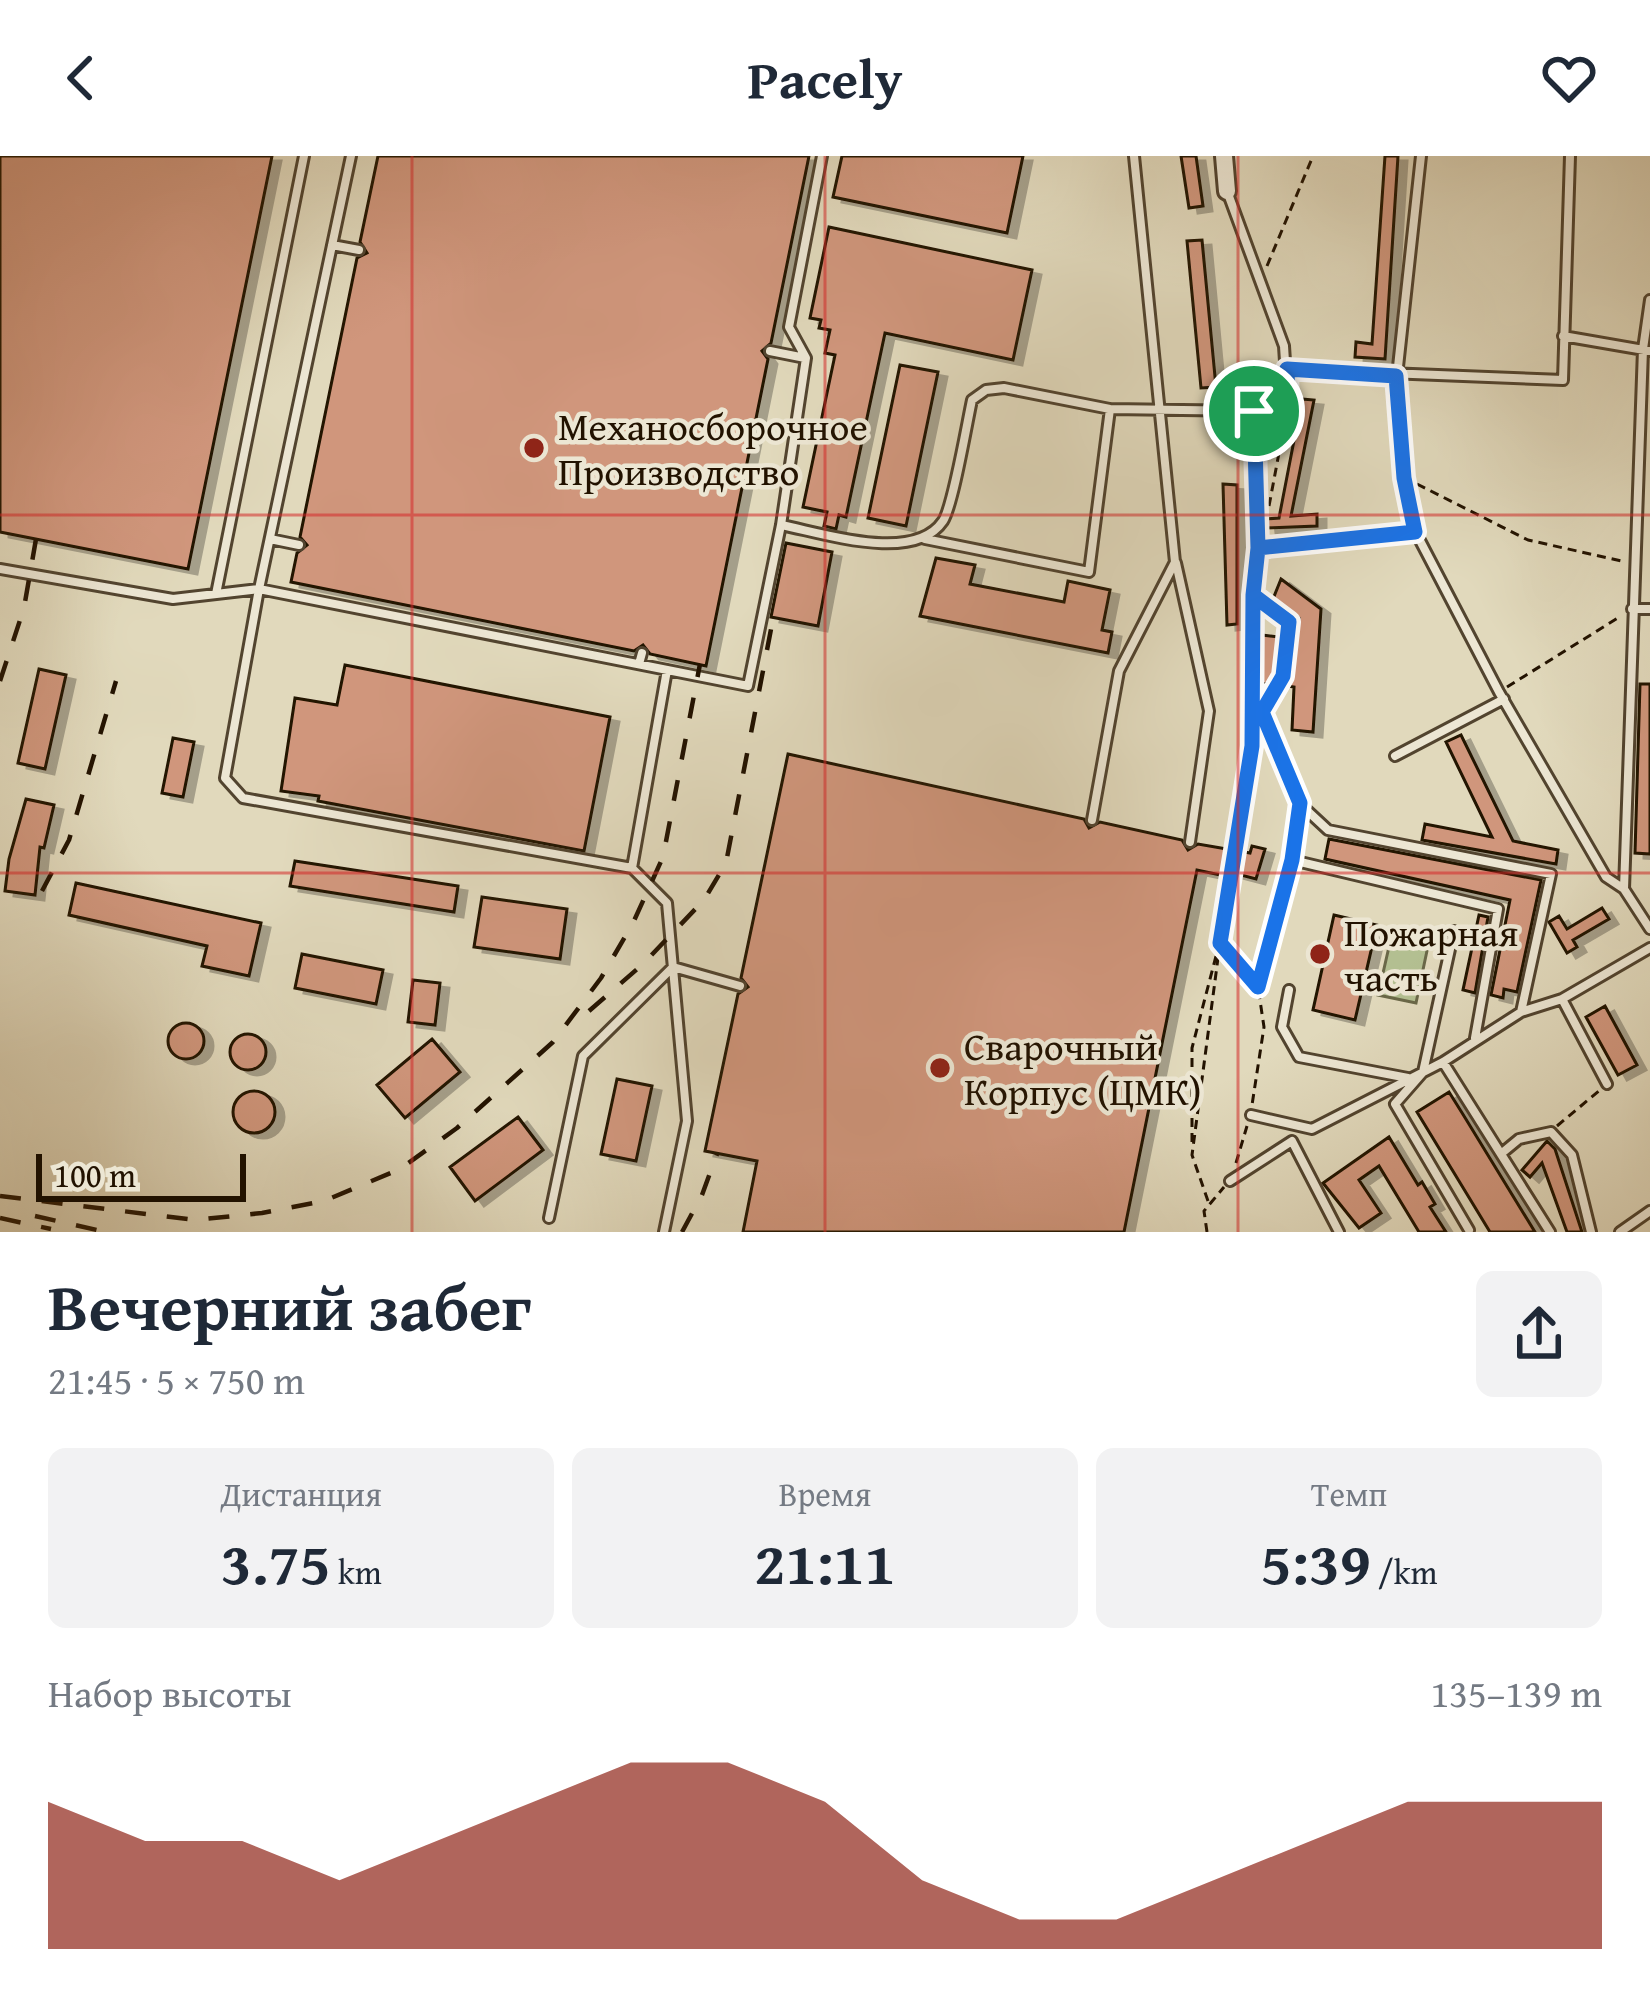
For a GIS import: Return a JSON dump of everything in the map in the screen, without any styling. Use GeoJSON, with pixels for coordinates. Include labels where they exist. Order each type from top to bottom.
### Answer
{"type":"FeatureCollection","features":[{"type":"Feature","properties":{"kind":"street"},"geometry":{"type":"LineString","coordinates":[[1224,156],[1228,191]]}},
{"type":"Feature","properties":{"kind":"lane"},"geometry":{"type":"LineString","coordinates":[[216,594],[304,156]]}},
{"type":"Feature","properties":{"kind":"lane"},"geometry":{"type":"LineString","coordinates":[[351,156],[225,778],[243,798],[632,868],[667,903],[687,1121],[664,1232]]}},
{"type":"Feature","properties":{"kind":"lane"},"geometry":{"type":"LineString","coordinates":[[0,569],[173,599],[260,589],[748,686],[781,525],[806,358],[789,327],[821,156]]}},
{"type":"Feature","properties":{"kind":"lane"},"geometry":{"type":"LineString","coordinates":[[1134,156],[1175,562],[1208,711],[1190,842]]}},
{"type":"Feature","properties":{"kind":"lane"},"geometry":{"type":"LineString","coordinates":[[1421,156],[1396,376],[1404,478],[1415,532],[1606,877],[1624,890],[1650,929]]}},
{"type":"Feature","properties":{"kind":"lane"},"geometry":{"type":"LineString","coordinates":[[1287,369],[1563,380],[1570,156]]}},
{"type":"Feature","properties":{"kind":"lane"},"geometry":{"type":"LineString","coordinates":[[923,538],[944,520],[972,400],[986,390],[1004,388],[1110,409],[1288,408],[1284,346],[1228,191]]}},
{"type":"Feature","properties":{"kind":"lane"},"geometry":{"type":"LineString","coordinates":[[332,245],[358,250]]}},
{"type":"Feature","properties":{"kind":"lane"},"geometry":{"type":"LineString","coordinates":[[1624,890],[1634,563],[1650,300]]}},
{"type":"Feature","properties":{"kind":"lane"},"geometry":{"type":"LineString","coordinates":[[1563,336],[1646,350]]}},
{"type":"Feature","properties":{"kind":"lane"},"geometry":{"type":"LineString","coordinates":[[770,351],[806,358]]}},
{"type":"Feature","properties":{"kind":"lane"},"geometry":{"type":"LineString","coordinates":[[781,525],[889,545],[923,538],[1089,572],[1110,409]]}},
{"type":"Feature","properties":{"kind":"lane"},"geometry":{"type":"LineString","coordinates":[[1254,411],[1258,548],[1415,532]]}},
{"type":"Feature","properties":{"kind":"lane"},"geometry":{"type":"LineString","coordinates":[[270,539],[299,545]]}},
{"type":"Feature","properties":{"kind":"lane"},"geometry":{"type":"LineString","coordinates":[[1091,820],[1119,671],[1175,562]]}},
{"type":"Feature","properties":{"kind":"lane"},"geometry":{"type":"LineString","coordinates":[[1253,595],[1289,622],[1283,676],[1262,712]]}},
{"type":"Feature","properties":{"kind":"lane"},"geometry":{"type":"LineString","coordinates":[[1632,609],[1650,609]]}},
{"type":"Feature","properties":{"kind":"lane"},"geometry":{"type":"LineString","coordinates":[[639,664],[642,652]]}},
{"type":"Feature","properties":{"kind":"lane"},"geometry":{"type":"LineString","coordinates":[[632,868],[667,670]]}},
{"type":"Feature","properties":{"kind":"lane"},"geometry":{"type":"LineString","coordinates":[[1252,694],[1300,803],[1328,830],[1551,874],[1521,1012]]}},
{"type":"Feature","properties":{"kind":"lane"},"geometry":{"type":"LineString","coordinates":[[1395,756],[1502,696]]}},
{"type":"Feature","properties":{"kind":"lane"},"geometry":{"type":"LineString","coordinates":[[1300,803],[1292,860],[1498,909],[1474,1040]]}},
{"type":"Feature","properties":{"kind":"lane"},"geometry":{"type":"LineString","coordinates":[[1454,932],[1423,1072],[1395,1104],[1469,1230]]}},
{"type":"Feature","properties":{"kind":"lane"},"geometry":{"type":"LineString","coordinates":[[1230,1181],[1312,1129],[1443,1062],[1521,1012],[1562,999],[1650,948]]}},
{"type":"Feature","properties":{"kind":"lane"},"geometry":{"type":"LineString","coordinates":[[673,967],[740,986]]}},
{"type":"Feature","properties":{"kind":"lane"},"geometry":{"type":"LineString","coordinates":[[549,1218],[584,1056],[673,967]]}},
{"type":"Feature","properties":{"kind":"lane"},"geometry":{"type":"LineString","coordinates":[[1289,990],[1282,1027],[1299,1057],[1410,1078]]}},
{"type":"Feature","properties":{"kind":"lane"},"geometry":{"type":"LineString","coordinates":[[1562,999],[1607,1084]]}},
{"type":"Feature","properties":{"kind":"lane"},"geometry":{"type":"LineString","coordinates":[[1443,1062],[1550,1232]]}},
{"type":"Feature","properties":{"kind":"lane"},"geometry":{"type":"LineString","coordinates":[[1251,1115],[1312,1129]]}},
{"type":"Feature","properties":{"kind":"lane"},"geometry":{"type":"LineString","coordinates":[[1502,1153],[1519,1139],[1551,1132],[1572,1155],[1591,1232]]}},
{"type":"Feature","properties":{"kind":"lane"},"geometry":{"type":"LineString","coordinates":[[1292,1141],[1342,1231]]}},
{"type":"Feature","properties":{"kind":"lane"},"geometry":{"type":"LineString","coordinates":[[1620,1232],[1650,1211]]}},
{"type":"Feature","properties":{"kind":"path"},"geometry":{"type":"LineString","coordinates":[[1259,284],[1313,156]]}},
{"type":"Feature","properties":{"kind":"path"},"geometry":{"type":"LineString","coordinates":[[1192,1155],[1252,746],[1258,548],[1288,408]]}},
{"type":"Feature","properties":{"kind":"path"},"geometry":{"type":"LineString","coordinates":[[1404,478],[1528,540],[1634,563]]}},
{"type":"Feature","properties":{"kind":"path"},"geometry":{"type":"LineString","coordinates":[[1502,696],[1632,609]]}},
{"type":"Feature","properties":{"kind":"path"},"geometry":{"type":"LineString","coordinates":[[1207,1232],[1204,1210],[1230,1181],[1251,1115],[1264,1027],[1258,987],[1292,860]]}},
{"type":"Feature","properties":{"kind":"path"},"geometry":{"type":"LineString","coordinates":[[1220,943],[1258,987]]}},
{"type":"Feature","properties":{"kind":"path"},"geometry":{"type":"LineString","coordinates":[[1208,1201],[1192,1155],[1192,1048],[1220,943]]}},
{"type":"Feature","properties":{"kind":"path"},"geometry":{"type":"LineString","coordinates":[[1551,1132],[1607,1084]]}},
{"type":"Feature","properties":{"kind":"green space"},"geometry":{"type":"Polygon","coordinates":[[[1391,938],[1428,946],[1416,1003],[1378,995],[1391,938]]]}},
{"type":"Feature","properties":{"kind":"building"},"geometry":{"type":"Polygon","coordinates":[[[0,156],[272,156],[188,569],[0,532],[0,156]]]}},
{"type":"Feature","properties":{"kind":"building","name":"Механосборочное Производство"},"geometry":{"type":"Polygon","coordinates":[[[378,156],[809,156],[771,343],[762,351],[768,359],[706,666],[650,654],[643,645],[634,651],[291,582],[297,553],[307,545],[300,537],[357,258],[367,253],[360,242],[378,156]]]}},
{"type":"Feature","properties":{"kind":"building"},"geometry":{"type":"Polygon","coordinates":[[[842,156],[1023,156],[1007,233],[833,197],[842,156]]]}},
{"type":"Feature","properties":{"kind":"building"},"geometry":{"type":"Polygon","coordinates":[[[1181,156],[1196,156],[1203,206],[1189,208],[1181,156]]]}},
{"type":"Feature","properties":{"kind":"building"},"geometry":{"type":"Polygon","coordinates":[[[1385,156],[1398,156],[1385,359],[1355,357],[1356,342],[1372,344],[1385,156]]]}},
{"type":"Feature","properties":{"kind":"building"},"geometry":{"type":"Polygon","coordinates":[[[829,227],[1032,270],[1013,360],[885,333],[846,517],[839,515],[836,529],[824,526],[827,512],[803,507],[835,355],[825,353],[830,330],[819,328],[821,320],[810,318],[829,227]]]}},
{"type":"Feature","properties":{"kind":"building"},"geometry":{"type":"Polygon","coordinates":[[[1202,240],[1216,387],[1201,388],[1187,241],[1202,240]]]}},
{"type":"Feature","properties":{"kind":"building"},"geometry":{"type":"Polygon","coordinates":[[[900,365],[938,372],[906,526],[868,518],[900,365]]]}},
{"type":"Feature","properties":{"kind":"building"},"geometry":{"type":"Polygon","coordinates":[[[1302,399],[1314,400],[1291,516],[1317,514],[1317,526],[1267,528],[1266,519],[1279,518],[1302,399]]]}},
{"type":"Feature","properties":{"kind":"building"},"geometry":{"type":"Polygon","coordinates":[[[1223,484],[1237,485],[1237,624],[1227,625],[1223,484]]]}},
{"type":"Feature","properties":{"kind":"building"},"geometry":{"type":"Polygon","coordinates":[[[786,543],[832,552],[818,626],[771,617],[786,543]]]}},
{"type":"Feature","properties":{"kind":"building"},"geometry":{"type":"Polygon","coordinates":[[[936,558],[975,565],[970,584],[1064,602],[1068,581],[1110,590],[1102,630],[1112,632],[1108,653],[920,616],[936,558]]]}},
{"type":"Feature","properties":{"kind":"building"},"geometry":{"type":"Polygon","coordinates":[[[1281,579],[1321,609],[1313,732],[1292,730],[1294,687],[1287,686],[1299,618],[1273,599],[1281,579]]]}},
{"type":"Feature","properties":{"kind":"building"},"geometry":{"type":"Polygon","coordinates":[[[1262,635],[1279,637],[1269,684],[1257,683],[1262,635]]]}},
{"type":"Feature","properties":{"kind":"building"},"geometry":{"type":"Polygon","coordinates":[[[345,665],[610,717],[584,851],[281,791],[295,698],[337,705],[345,665]]]}},
{"type":"Feature","properties":{"kind":"building"},"geometry":{"type":"Polygon","coordinates":[[[39,669],[66,675],[45,769],[18,763],[39,669]]]}},
{"type":"Feature","properties":{"kind":"building"},"geometry":{"type":"Polygon","coordinates":[[[1640,684],[1650,684],[1650,854],[1635,853],[1640,684]]]}},
{"type":"Feature","properties":{"kind":"building"},"geometry":{"type":"Polygon","coordinates":[[[1461,735],[1513,841],[1558,850],[1556,864],[1422,840],[1425,824],[1492,837],[1446,742],[1461,735]]]}},
{"type":"Feature","properties":{"kind":"building"},"geometry":{"type":"Polygon","coordinates":[[[173,738],[194,742],[183,797],[162,793],[173,738]]]}},
{"type":"Feature","properties":{"kind":"building","name":"Сварочный Корпус (ЦМК)"},"geometry":{"type":"Polygon","coordinates":[[[788,754],[1084,819],[1089,828],[1100,822],[1182,840],[1188,850],[1198,844],[1250,853],[1252,846],[1265,849],[1256,879],[1197,870],[1124,1232],[743,1232],[757,1161],[705,1151],[738,994],[748,987],[741,978],[788,754]]]}},
{"type":"Feature","properties":{"kind":"building"},"geometry":{"type":"Polygon","coordinates":[[[26,799],[54,805],[44,848],[40,847],[35,895],[5,891],[26,799]]]}},
{"type":"Feature","properties":{"kind":"building"},"geometry":{"type":"Polygon","coordinates":[[[1329,839],[1541,880],[1517,992],[1504,989],[1503,998],[1491,995],[1510,900],[1325,859],[1329,839]]]}},
{"type":"Feature","properties":{"kind":"building"},"geometry":{"type":"Polygon","coordinates":[[[295,861],[458,886],[454,912],[290,886],[295,861]]]}},
{"type":"Feature","properties":{"kind":"building"},"geometry":{"type":"Polygon","coordinates":[[[76,883],[261,923],[249,976],[202,966],[207,946],[69,915],[76,883]]]}},
{"type":"Feature","properties":{"kind":"building"},"geometry":{"type":"Polygon","coordinates":[[[482,897],[567,909],[560,959],[474,947],[482,897]]]}},
{"type":"Feature","properties":{"kind":"building"},"geometry":{"type":"Polygon","coordinates":[[[1602,908],[1609,919],[1573,940],[1577,947],[1567,953],[1549,922],[1559,916],[1567,929],[1602,908]]]}},
{"type":"Feature","properties":{"kind":"building"},"geometry":{"type":"Polygon","coordinates":[[[1334,915],[1377,925],[1355,1020],[1313,1010],[1334,915]]]}},
{"type":"Feature","properties":{"kind":"building"},"geometry":{"type":"Polygon","coordinates":[[[1479,915],[1488,917],[1475,993],[1463,990],[1479,915]]]}},
{"type":"Feature","properties":{"kind":"building"},"geometry":{"type":"Polygon","coordinates":[[[302,954],[383,970],[376,1004],[295,988],[302,954]]]}},
{"type":"Feature","properties":{"kind":"building"},"geometry":{"type":"Polygon","coordinates":[[[413,980],[440,983],[435,1025],[408,1022],[413,980]]]}},
{"type":"Feature","properties":{"kind":"building"},"geometry":{"type":"Polygon","coordinates":[[[1605,1006],[1637,1065],[1618,1075],[1586,1017],[1605,1006]]]}},
{"type":"Feature","properties":{"kind":"building"},"geometry":{"type":"Polygon","coordinates":[[[186,1023],[199,1028],[204,1041],[199,1054],[186,1059],[173,1054],[168,1041],[173,1028],[186,1023]]]}},
{"type":"Feature","properties":{"kind":"building"},"geometry":{"type":"Polygon","coordinates":[[[248,1034],[261,1039],[266,1052],[261,1065],[248,1070],[235,1065],[230,1052],[235,1039],[248,1034]]]}},
{"type":"Feature","properties":{"kind":"building"},"geometry":{"type":"Polygon","coordinates":[[[432,1039],[460,1072],[405,1118],[377,1085],[432,1039]]]}},
{"type":"Feature","properties":{"kind":"building"},"geometry":{"type":"Polygon","coordinates":[[[617,1079],[652,1086],[636,1161],[601,1154],[617,1079]]]}},
{"type":"Feature","properties":{"kind":"building"},"geometry":{"type":"Polygon","coordinates":[[[254,1091],[269,1097],[275,1112],[269,1127],[254,1133],[239,1127],[233,1112],[239,1097],[254,1091]]]}},
{"type":"Feature","properties":{"kind":"building"},"geometry":{"type":"Polygon","coordinates":[[[1449,1092],[1535,1232],[1490,1232],[1417,1112],[1449,1092]]]}},
{"type":"Feature","properties":{"kind":"building"},"geometry":{"type":"Polygon","coordinates":[[[518,1117],[543,1150],[475,1201],[450,1167],[518,1117]]]}},
{"type":"Feature","properties":{"kind":"building"},"geometry":{"type":"Polygon","coordinates":[[[1389,1137],[1418,1185],[1422,1182],[1435,1204],[1430,1207],[1446,1232],[1419,1232],[1379,1166],[1359,1180],[1381,1213],[1359,1228],[1323,1183],[1389,1137]]]}},
{"type":"Feature","properties":{"kind":"building"},"geometry":{"type":"Polygon","coordinates":[[[1547,1141],[1555,1149],[1582,1232],[1567,1232],[1542,1163],[1530,1177],[1522,1170],[1547,1141]]]}},
{"type":"Feature","properties":{"kind":"railway"},"geometry":{"type":"LineString","coordinates":[[0,681],[24,608],[36,539]]}},
{"type":"Feature","properties":{"kind":"railway"},"geometry":{"type":"LineString","coordinates":[[589,1011],[643,964],[704,900],[726,863],[772,624]]}},
{"type":"Feature","properties":{"kind":"railway"},"geometry":{"type":"LineString","coordinates":[[0,1196],[195,1220],[262,1213],[324,1201],[400,1169],[457,1128],[553,1042],[601,978],[633,923],[663,857],[700,664]]}},
{"type":"Feature","properties":{"kind":"railway"},"geometry":{"type":"LineString","coordinates":[[42,891],[69,840],[116,681]]}},
{"type":"Feature","properties":{"kind":"railway"},"geometry":{"type":"LineString","coordinates":[[682,1232],[717,1154]]}},
{"type":"Feature","properties":{"kind":"railway"},"geometry":{"type":"LineString","coordinates":[[35,1216],[106,1232]]}},
{"type":"Feature","properties":{"kind":"railway"},"geometry":{"type":"LineString","coordinates":[[0,1218],[51,1229]]}},
{"type":"Feature","properties":{"kind":"place","name":"Механосборочное Производство"},"geometry":{"type":"Point","coordinates":[534,448]}},
{"type":"Feature","properties":{"kind":"place","name":"Пожарная часть"},"geometry":{"type":"Point","coordinates":[1320,954]}},
{"type":"Feature","properties":{"kind":"place","name":"Сварочный Корпус (ЦМК)"},"geometry":{"type":"Point","coordinates":[940,1068]}},
{"type":"Feature","properties":{"kind":"route"},"geometry":{"type":"LineString","coordinates":[[1254,411],[1258,548],[1253,595],[1252,746],[1220,943],[1258,987],[1292,860],[1300,803],[1262,712],[1283,676],[1289,622],[1253,595],[1258,548],[1415,532],[1404,478],[1396,376],[1287,369],[1288,408],[1254,411]]}}]}
